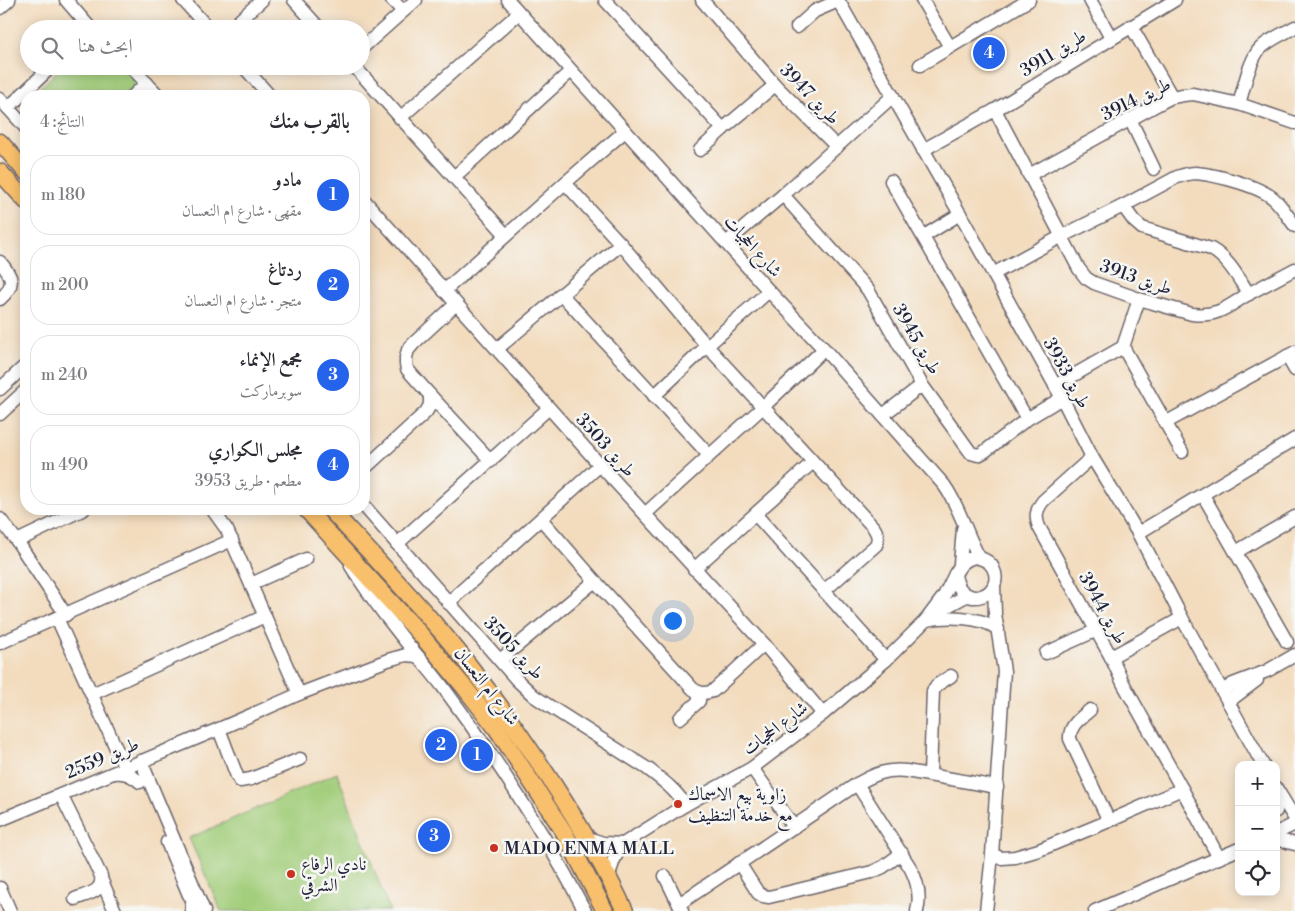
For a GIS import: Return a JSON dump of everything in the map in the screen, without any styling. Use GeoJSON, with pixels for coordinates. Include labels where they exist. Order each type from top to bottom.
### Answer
{"type":"FeatureCollection","features":[{"type":"Feature","properties":{"kind":"main road"},"geometry":{"type":"LineString","coordinates":[[0,142],[20,165]]}},
{"type":"Feature","properties":{"kind":"main road"},"geometry":{"type":"LineString","coordinates":[[0,172],[20,194]]}},
{"type":"Feature","properties":{"kind":"main road","name":"شارع ام النعسان"},"geometry":{"type":"LineString","coordinates":[[311,515],[421,635],[466,688],[497,729],[564,832],[605,911]]}},
{"type":"Feature","properties":{"kind":"main road","name":"شارع ام النعسان"},"geometry":{"type":"LineString","coordinates":[[335,515],[433,622],[508,717],[588,838],[610,878],[625,911]]}},
{"type":"Feature","properties":{"kind":"street"},"geometry":{"type":"LineString","coordinates":[[0,8],[8,0]]}},
{"type":"Feature","properties":{"kind":"street"},"geometry":{"type":"LineString","coordinates":[[66,0],[83,20]]}},
{"type":"Feature","properties":{"kind":"street"},"geometry":{"type":"LineString","coordinates":[[183,0],[201,20]]}},
{"type":"Feature","properties":{"kind":"street"},"geometry":{"type":"LineString","coordinates":[[240,20],[262,0]]}},
{"type":"Feature","properties":{"kind":"street"},"geometry":{"type":"LineString","coordinates":[[294,0],[312,20]]}},
{"type":"Feature","properties":{"kind":"street"},"geometry":{"type":"LineString","coordinates":[[392,0],[403,12]]}},
{"type":"Feature","properties":{"kind":"street"},"geometry":{"type":"LineString","coordinates":[[370,41],[416,0]]}},
{"type":"Feature","properties":{"kind":"street","name":"شارع الحجيات"},"geometry":{"type":"LineString","coordinates":[[508,0],[769,291],[824,349],[944,485],[954,501],[979,557]]}},
{"type":"Feature","properties":{"kind":"street"},"geometry":{"type":"LineString","coordinates":[[605,0],[723,129]]}},
{"type":"Feature","properties":{"kind":"street"},"geometry":{"type":"LineString","coordinates":[[922,0],[950,47]]}},
{"type":"Feature","properties":{"kind":"street"},"geometry":{"type":"LineString","coordinates":[[920,65],[950,47],[1006,5],[1029,0]]}},
{"type":"Feature","properties":{"kind":"street"},"geometry":{"type":"LineString","coordinates":[[1090,0],[1111,38]]}},
{"type":"Feature","properties":{"kind":"street","name":"طريق 3911"},"geometry":{"type":"LineString","coordinates":[[923,150],[995,110],[1175,0]]}},
{"type":"Feature","properties":{"kind":"street"},"geometry":{"type":"LineString","coordinates":[[797,27],[815,12],[838,1]]}},
{"type":"Feature","properties":{"kind":"street","name":"طريق 3933"},"geometry":{"type":"LineString","coordinates":[[838,1],[960,214],[1062,398],[1092,457],[1138,534],[1261,761]]}},
{"type":"Feature","properties":{"kind":"street","name":"طريق 3947"},"geometry":{"type":"LineString","coordinates":[[708,2],[774,85],[837,147],[726,243]]}},
{"type":"Feature","properties":{"kind":"street"},"geometry":{"type":"LineString","coordinates":[[400,118],[519,13]]}},
{"type":"Feature","properties":{"kind":"street"},"geometry":{"type":"LineString","coordinates":[[1131,26],[1172,97]]}},
{"type":"Feature","properties":{"kind":"street"},"geometry":{"type":"LineString","coordinates":[[1239,104],[1250,68],[1258,51],[1269,42],[1295,28]]}},
{"type":"Feature","properties":{"kind":"street"},"geometry":{"type":"LineString","coordinates":[[454,177],[571,71]]}},
{"type":"Feature","properties":{"kind":"street"},"geometry":{"type":"LineString","coordinates":[[22,90],[41,75]]}},
{"type":"Feature","properties":{"kind":"street"},"geometry":{"type":"LineString","coordinates":[[139,75],[153,90]]}},
{"type":"Feature","properties":{"kind":"street"},"geometry":{"type":"LineString","coordinates":[[251,75],[265,90]]}},
{"type":"Feature","properties":{"kind":"street"},"geometry":{"type":"LineString","coordinates":[[362,75],[506,235]]}},
{"type":"Feature","properties":{"kind":"street"},"geometry":{"type":"LineString","coordinates":[[139,90],[147,83]]}},
{"type":"Feature","properties":{"kind":"street"},"geometry":{"type":"LineString","coordinates":[[700,150],[774,85]]}},
{"type":"Feature","properties":{"kind":"street"},"geometry":{"type":"LineString","coordinates":[[20,91],[4,104],[20,121]]}},
{"type":"Feature","properties":{"kind":"street","name":"طريق 3914"},"geometry":{"type":"LineString","coordinates":[[1029,175],[1130,119],[1172,97],[1183,94],[1193,94],[1239,104],[1295,123]]}},
{"type":"Feature","properties":{"kind":"street"},"geometry":{"type":"LineString","coordinates":[[837,147],[894,96]]}},
{"type":"Feature","properties":{"kind":"street","name":"طريق 3913"},"geometry":{"type":"LineString","coordinates":[[995,110],[1080,269],[1086,278],[1094,283],[1138,298],[1201,315],[1224,310],[1295,269]]}},
{"type":"Feature","properties":{"kind":"street"},"geometry":{"type":"LineString","coordinates":[[1130,119],[1154,169]]}},
{"type":"Feature","properties":{"kind":"street"},"geometry":{"type":"LineString","coordinates":[[444,291],[625,131]]}},
{"type":"Feature","properties":{"kind":"street"},"geometry":{"type":"LineString","coordinates":[[993,274],[1062,236],[1186,174],[1202,174],[1223,178],[1265,193],[1276,200],[1295,226]]}},
{"type":"Feature","properties":{"kind":"street"},"geometry":{"type":"LineString","coordinates":[[891,181],[1027,419]]}},
{"type":"Feature","properties":{"kind":"street"},"geometry":{"type":"LineString","coordinates":[[565,183],[621,244],[707,346],[874,528],[878,535],[876,545],[824,591]]}},
{"type":"Feature","properties":{"kind":"street","name":"طريق 3945"},"geometry":{"type":"LineString","coordinates":[[783,195],[868,290],[922,385],[971,453],[978,455],[984,452],[1027,419],[1062,398]]}},
{"type":"Feature","properties":{"kind":"street"},"geometry":{"type":"LineString","coordinates":[[1123,206],[1142,228],[1216,252],[1227,262],[1249,294]]}},
{"type":"Feature","properties":{"kind":"street","name":"طريق 3503"},"geometry":{"type":"LineString","coordinates":[[370,207],[600,465],[764,644],[823,714]]}},
{"type":"Feature","properties":{"kind":"street"},"geometry":{"type":"LineString","coordinates":[[924,236],[960,214]]}},
{"type":"Feature","properties":{"kind":"street"},"geometry":{"type":"LineString","coordinates":[[497,349],[621,244]]}},
{"type":"Feature","properties":{"kind":"street"},"geometry":{"type":"LineString","coordinates":[[0,262],[11,276],[11,282],[7,293],[0,299]]}},
{"type":"Feature","properties":{"kind":"street"},"geometry":{"type":"LineString","coordinates":[[654,396],[769,291]]}},
{"type":"Feature","properties":{"kind":"street"},"geometry":{"type":"LineString","coordinates":[[561,294],[709,455]]}},
{"type":"Feature","properties":{"kind":"street"},"geometry":{"type":"LineString","coordinates":[[1055,386],[1123,347],[1138,298]]}},
{"type":"Feature","properties":{"kind":"street"},"geometry":{"type":"LineString","coordinates":[[456,304],[408,350],[406,357],[407,368],[491,461]]}},
{"type":"Feature","properties":{"kind":"street"},"geometry":{"type":"LineString","coordinates":[[1123,347],[1182,452]]}},
{"type":"Feature","properties":{"kind":"street"},"geometry":{"type":"LineString","coordinates":[[645,514],[824,349]]}},
{"type":"Feature","properties":{"kind":"street"},"geometry":{"type":"LineString","coordinates":[[1165,422],[1291,354],[1295,370]]}},
{"type":"Feature","properties":{"kind":"street"},"geometry":{"type":"LineString","coordinates":[[0,371],[8,373],[20,370]]}},
{"type":"Feature","properties":{"kind":"street"},"geometry":{"type":"LineString","coordinates":[[0,389],[20,371]]}},
{"type":"Feature","properties":{"kind":"street"},"geometry":{"type":"LineString","coordinates":[[883,415],[922,385]]}},
{"type":"Feature","properties":{"kind":"street"},"geometry":{"type":"LineString","coordinates":[[370,463],[426,412],[430,405],[430,395]]}},
{"type":"Feature","properties":{"kind":"street"},"geometry":{"type":"LineString","coordinates":[[0,414],[20,396]]}},
{"type":"Feature","properties":{"kind":"street"},"geometry":{"type":"LineString","coordinates":[[397,544],[549,408]]}},
{"type":"Feature","properties":{"kind":"street"},"geometry":{"type":"LineString","coordinates":[[1138,534],[1295,439]]}},
{"type":"Feature","properties":{"kind":"street","name":"طريق 3944"},"geometry":{"type":"LineString","coordinates":[[1092,457],[1043,501],[1036,513],[1038,527],[1111,657],[1123,683],[1219,858]]}},
{"type":"Feature","properties":{"kind":"street"},"geometry":{"type":"LineString","coordinates":[[694,569],[813,462]]}},
{"type":"Feature","properties":{"kind":"street"},"geometry":{"type":"LineString","coordinates":[[448,603],[600,465]]}},
{"type":"Feature","properties":{"kind":"street"},"geometry":{"type":"LineString","coordinates":[[1203,495],[1287,642]]}},
{"type":"Feature","properties":{"kind":"street","name":"طريق 3505"},"geometry":{"type":"LineString","coordinates":[[370,513],[448,603],[517,680],[534,696],[656,775],[674,791],[685,805]]}},
{"type":"Feature","properties":{"kind":"street"},"geometry":{"type":"LineString","coordinates":[[16,541],[71,515]]}},
{"type":"Feature","properties":{"kind":"street"},"geometry":{"type":"LineString","coordinates":[[216,515],[232,540],[300,694]]}},
{"type":"Feature","properties":{"kind":"street"},"geometry":{"type":"LineString","coordinates":[[756,515],[886,660]]}},
{"type":"Feature","properties":{"kind":"street"},"geometry":{"type":"LineString","coordinates":[[0,519],[16,541],[61,616],[92,694],[144,780],[182,855],[204,911]]}},
{"type":"Feature","properties":{"kind":"street"},"geometry":{"type":"LineString","coordinates":[[541,519],[693,690],[699,693],[713,691],[764,644]]}},
{"type":"Feature","properties":{"kind":"street"},"geometry":{"type":"LineString","coordinates":[[1236,552],[1294,519]]}},
{"type":"Feature","properties":{"kind":"street","name":"شارع الحجيات"},"geometry":{"type":"LineString","coordinates":[[610,878],[613,860],[623,844],[685,805],[752,768],[823,714],[886,660],[928,618],[944,596],[958,569],[963,543],[963,521]]}},
{"type":"Feature","properties":{"kind":"street"},"geometry":{"type":"LineString","coordinates":[[1,640],[61,616],[232,540]]}},
{"type":"Feature","properties":{"kind":"street"},"geometry":{"type":"LineString","coordinates":[[338,544],[363,585],[394,627],[441,684],[513,787],[564,870],[585,911]]}},
{"type":"Feature","properties":{"kind":"street"},"geometry":{"type":"LineString","coordinates":[[986,911],[992,855],[1004,671],[994,604],[996,575],[988,562],[979,557],[969,558],[958,569],[957,584],[960,589],[983,606],[997,626]]}},
{"type":"Feature","properties":{"kind":"street"},"geometry":{"type":"LineString","coordinates":[[251,584],[306,559]]}},
{"type":"Feature","properties":{"kind":"street"},"geometry":{"type":"LineString","coordinates":[[500,660],[595,581]]}},
{"type":"Feature","properties":{"kind":"street"},"geometry":{"type":"LineString","coordinates":[[928,618],[970,596],[978,597],[987,593],[994,585]]}},
{"type":"Feature","properties":{"kind":"street"},"geometry":{"type":"LineString","coordinates":[[92,694],[266,616]]}},
{"type":"Feature","properties":{"kind":"street"},"geometry":{"type":"LineString","coordinates":[[928,618],[961,618],[997,626]]}},
{"type":"Feature","properties":{"kind":"street"},"geometry":{"type":"LineString","coordinates":[[1111,657],[1182,618]]}},
{"type":"Feature","properties":{"kind":"street"},"geometry":{"type":"LineString","coordinates":[[388,660],[397,644],[394,627]]}},
{"type":"Feature","properties":{"kind":"street"},"geometry":{"type":"LineString","coordinates":[[1046,653],[1096,631]]}},
{"type":"Feature","properties":{"kind":"street"},"geometry":{"type":"LineString","coordinates":[[1225,696],[1233,684],[1266,671],[1295,655]]}},
{"type":"Feature","properties":{"kind":"street","name":"طريق 2559"},"geometry":{"type":"LineString","coordinates":[[0,820],[300,694],[388,660],[406,656],[417,656]]}},
{"type":"Feature","properties":{"kind":"street"},"geometry":{"type":"LineString","coordinates":[[930,775],[934,691],[938,685],[951,676]]}},
{"type":"Feature","properties":{"kind":"street"},"geometry":{"type":"LineString","coordinates":[[680,718],[699,701],[699,693]]}},
{"type":"Feature","properties":{"kind":"street"},"geometry":{"type":"LineString","coordinates":[[1090,710],[1073,725],[1070,739],[1109,821]]}},
{"type":"Feature","properties":{"kind":"street"},"geometry":{"type":"LineString","coordinates":[[219,729],[240,781],[251,779],[300,759]]}},
{"type":"Feature","properties":{"kind":"street"},"geometry":{"type":"LineString","coordinates":[[154,756],[149,762],[144,780],[193,908]]}},
{"type":"Feature","properties":{"kind":"street"},"geometry":{"type":"LineString","coordinates":[[752,768],[794,827]]}},
{"type":"Feature","properties":{"kind":"street"},"geometry":{"type":"LineString","coordinates":[[665,876],[680,908],[739,863],[858,784],[872,776],[889,771],[906,771],[997,787]]}},
{"type":"Feature","properties":{"kind":"street"},"geometry":{"type":"LineString","coordinates":[[111,773],[124,772],[144,780]]}},
{"type":"Feature","properties":{"kind":"street"},"geometry":{"type":"LineString","coordinates":[[858,784],[911,869],[918,885],[919,900],[917,911]]}},
{"type":"Feature","properties":{"kind":"street"},"geometry":{"type":"LineString","coordinates":[[992,855],[1008,858],[1022,856],[1074,836],[1182,788]]}},
{"type":"Feature","properties":{"kind":"street"},"geometry":{"type":"LineString","coordinates":[[1280,794],[1295,819]]}},
{"type":"Feature","properties":{"kind":"street"},"geometry":{"type":"LineString","coordinates":[[61,795],[101,876],[114,911]]}},
{"type":"Feature","properties":{"kind":"street"},"geometry":{"type":"LineString","coordinates":[[1280,831],[1295,824]]}},
{"type":"Feature","properties":{"kind":"street"},"geometry":{"type":"LineString","coordinates":[[588,838],[603,843],[623,844]]}},
{"type":"Feature","properties":{"kind":"street"},"geometry":{"type":"LineString","coordinates":[[1280,840],[1295,844]]}},
{"type":"Feature","properties":{"kind":"street"},"geometry":{"type":"LineString","coordinates":[[1095,911],[1236,851]]}},
{"type":"Feature","properties":{"kind":"street"},"geometry":{"type":"LineString","coordinates":[[739,863],[758,893],[770,898],[872,872],[883,867],[902,853]]}},
{"type":"Feature","properties":{"kind":"street"},"geometry":{"type":"LineString","coordinates":[[75,899],[96,890],[102,882]]}},
{"type":"Feature","properties":{"kind":"street"},"geometry":{"type":"LineString","coordinates":[[0,889],[10,911]]}},
{"type":"Feature","properties":{"kind":"green space"},"geometry":{"type":"Polygon","coordinates":[[[53,75],[135,75],[142,82],[133,90],[37,90],[53,75]]]}},
{"type":"Feature","properties":{"kind":"green space","name":"نادي الرفاع الشرقي"},"geometry":{"type":"Polygon","coordinates":[[[337,773],[390,911],[221,911],[189,838],[337,773]]]}},
{"type":"Feature","properties":{"kind":"place","name":"مجلس الكواري"},"geometry":{"type":"Point","coordinates":[989,53]}},
{"type":"Feature","properties":{"kind":"place","name":"ردتاغ"},"geometry":{"type":"Point","coordinates":[441,745]}},
{"type":"Feature","properties":{"kind":"place","name":"مادو"},"geometry":{"type":"Point","coordinates":[477,755]}},
{"type":"Feature","properties":{"kind":"place","name":"زاوية بيع الاسماك مع خدمة التنظيف"},"geometry":{"type":"Point","coordinates":[678,804]}},
{"type":"Feature","properties":{"kind":"place","name":"مجمع الإنماء"},"geometry":{"type":"Point","coordinates":[434,836]}},
{"type":"Feature","properties":{"kind":"place","name":"MADO ENMA MALL"},"geometry":{"type":"Point","coordinates":[494,848]}},
{"type":"Feature","properties":{"kind":"place","name":"نادي الرفاع الشرقي"},"geometry":{"type":"Point","coordinates":[291,874]}}]}
